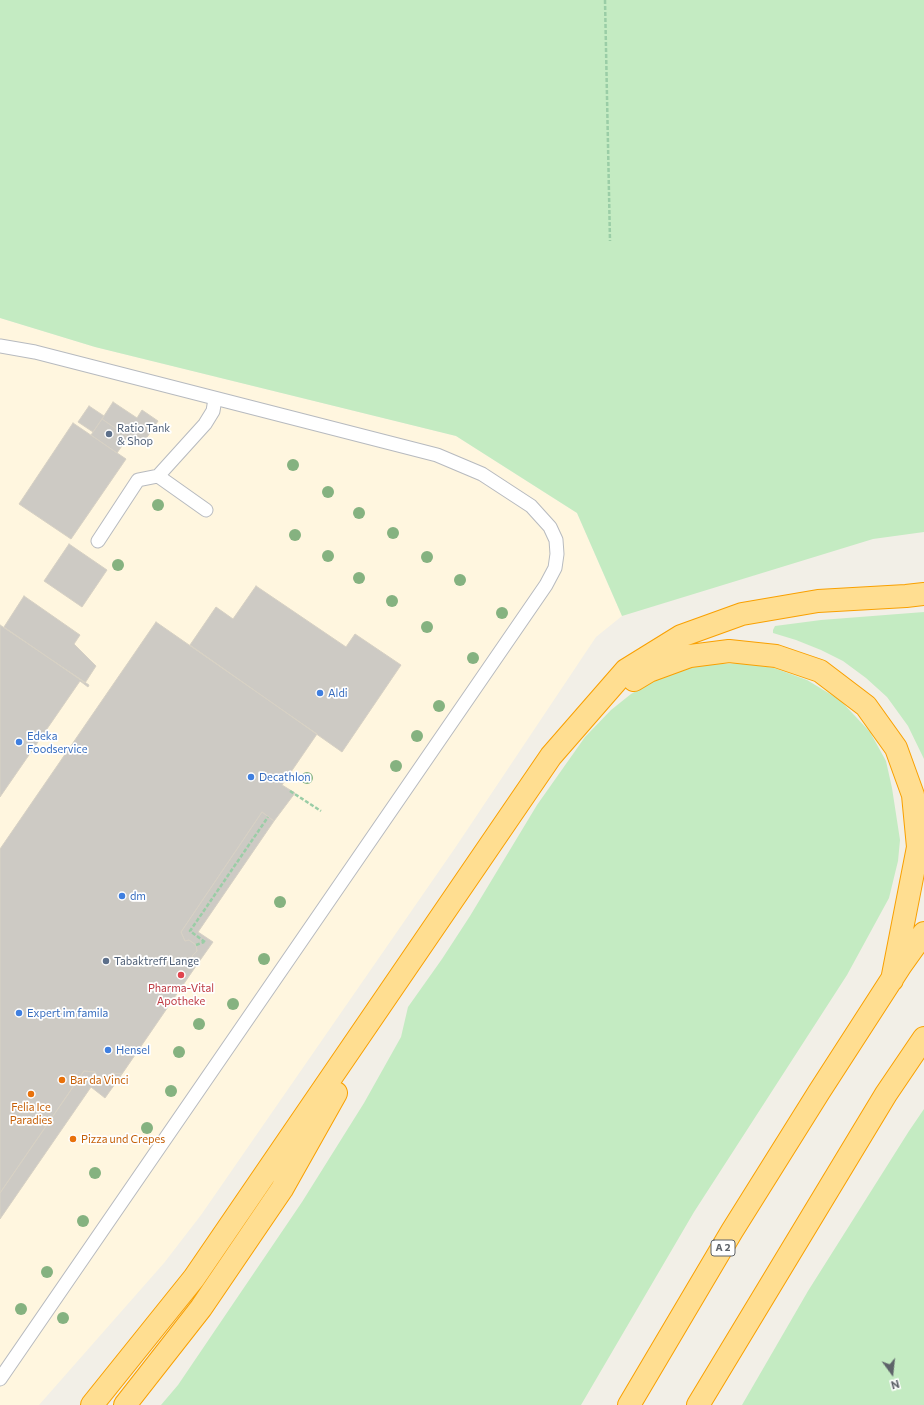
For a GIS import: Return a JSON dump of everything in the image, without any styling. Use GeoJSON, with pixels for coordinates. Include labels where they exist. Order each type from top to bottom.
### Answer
{"type":"FeatureCollection","features":[{"type":"Feature","properties":{"kind":"highway"},"geometry":{"type":"LineString","coordinates":[[92,1405],[194,1278],[551,756],[626,670],[681,636],[742,614],[818,601],[924,594]]}},
{"type":"Feature","properties":{"kind":"highway"},"geometry":{"type":"LineString","coordinates":[[599,701],[649,671],[690,656],[729,651],[776,656],[820,671],[866,706],[896,748],[913,795],[917,832],[918,847],[892,980]]}},
{"type":"Feature","properties":{"kind":"highway","name":"A 2"},"geometry":{"type":"LineString","coordinates":[[629,1405],[732,1231],[819,1092],[924,933]]}},
{"type":"Feature","properties":{"kind":"highway"},"geometry":{"type":"LineString","coordinates":[[125,1405],[201,1308],[282,1189],[405,970]]}},
{"type":"Feature","properties":{"kind":"highway"},"geometry":{"type":"LineString","coordinates":[[698,1405],[886,1094],[924,1038]]}},
{"type":"Feature","properties":{"kind":"highway"},"geometry":{"type":"LineString","coordinates":[[886,1094],[924,1061]]}},
{"type":"Feature","properties":{"kind":"lane"},"geometry":{"type":"LineString","coordinates":[[0,346],[35,352],[437,455],[482,474],[531,506],[550,527],[556,540],[557,554],[555,568],[546,585],[0,1379]]}},
{"type":"Feature","properties":{"kind":"lane"},"geometry":{"type":"LineString","coordinates":[[98,541],[138,480],[158,476],[205,424],[213,411],[215,399]]}},
{"type":"Feature","properties":{"kind":"lane"},"geometry":{"type":"LineString","coordinates":[[158,476],[206,510]]}},
{"type":"Feature","properties":{"kind":"path"},"geometry":{"type":"LineString","coordinates":[[605,0],[610,241]]}},
{"type":"Feature","properties":{"kind":"path"},"geometry":{"type":"LineString","coordinates":[[290,790],[321,811]]}},
{"type":"Feature","properties":{"kind":"path"},"geometry":{"type":"LineString","coordinates":[[196,945],[205,942],[190,931],[268,817]]}},
{"type":"Feature","properties":{"kind":"shaded area"},"geometry":{"type":"Polygon","coordinates":[[[0,318],[95,347],[456,436],[577,513],[622,616],[596,637],[455,848],[201,1215],[164,1263],[39,1405],[0,1405],[0,318]]]}},
{"type":"Feature","properties":{"kind":"green space"},"geometry":{"type":"Polygon","coordinates":[[[0,0],[924,0],[924,532],[873,539],[622,616],[577,513],[456,436],[95,347],[0,318],[0,0]]]}},
{"type":"Feature","properties":{"kind":"green space"},"geometry":{"type":"Polygon","coordinates":[[[924,612],[924,759],[908,726],[887,697],[866,678],[843,661],[821,650],[773,633],[775,626],[821,620],[924,612]]]}},
{"type":"Feature","properties":{"kind":"green space"},"geometry":{"type":"Polygon","coordinates":[[[744,663],[774,668],[807,680],[840,700],[870,732],[886,761],[892,788],[900,840],[898,861],[889,898],[847,975],[694,1212],[581,1405],[161,1405],[178,1385],[302,1202],[364,1103],[401,1037],[408,1007],[470,916],[537,805],[585,737],[611,710],[631,694],[652,682],[691,667],[744,663]]]}},
{"type":"Feature","properties":{"kind":"green space"},"geometry":{"type":"Polygon","coordinates":[[[924,1109],[924,1405],[742,1405],[808,1291],[924,1109]]]}},
{"type":"Feature","properties":{"kind":"building"},"geometry":{"type":"Polygon","coordinates":[[[113,402],[137,418],[142,410],[158,421],[141,446],[102,419],[113,402]]]}},
{"type":"Feature","properties":{"kind":"building"},"geometry":{"type":"Polygon","coordinates":[[[89,406],[104,416],[93,432],[78,422],[89,406]]]}},
{"type":"Feature","properties":{"kind":"building"},"geometry":{"type":"Polygon","coordinates":[[[102,419],[128,437],[117,453],[91,435],[102,419]]]}},
{"type":"Feature","properties":{"kind":"building"},"geometry":{"type":"Polygon","coordinates":[[[73,423],[126,459],[71,539],[19,504],[73,423]]]}},
{"type":"Feature","properties":{"kind":"building"},"geometry":{"type":"Polygon","coordinates":[[[69,544],[107,570],[82,607],[44,581],[69,544]]]}},
{"type":"Feature","properties":{"kind":"building","name":"Aldi"},"geometry":{"type":"Polygon","coordinates":[[[256,586],[346,647],[355,634],[401,665],[342,752],[190,645],[216,607],[233,619],[256,586]]]}},
{"type":"Feature","properties":{"kind":"building"},"geometry":{"type":"Polygon","coordinates":[[[24,596],[80,635],[74,644],[96,666],[85,683],[4,627],[24,596]]]}},
{"type":"Feature","properties":{"kind":"building"},"geometry":{"type":"Polygon","coordinates":[[[156,622],[317,734],[282,785],[295,793],[274,821],[262,812],[181,932],[185,941],[189,940],[196,945],[197,951],[192,956],[196,966],[122,1074],[112,1073],[109,1079],[102,1081],[97,1078],[95,1072],[84,1071],[0,1193],[0,849],[156,622]]]}},
{"type":"Feature","properties":{"kind":"building","name":"Edeka Foodservice"},"geometry":{"type":"Polygon","coordinates":[[[0,625],[89,685],[88,687],[80,681],[0,797],[0,625]]]}},
{"type":"Feature","properties":{"kind":"building"},"geometry":{"type":"Polygon","coordinates":[[[262,812],[274,821],[198,932],[213,942],[196,966],[192,956],[197,951],[196,945],[189,940],[185,941],[181,932],[262,812]]]}},
{"type":"Feature","properties":{"kind":"building"},"geometry":{"type":"Polygon","coordinates":[[[84,1071],[95,1072],[97,1078],[102,1081],[109,1079],[112,1073],[122,1074],[105,1098],[91,1087],[0,1219],[0,1193],[84,1071]]]}},
{"type":"Feature","properties":{"kind":"place","name":"Ratio Tank & Shop"},"geometry":{"type":"Point","coordinates":[109,434]}},
{"type":"Feature","properties":{"kind":"place","name":"Aldi"},"geometry":{"type":"Point","coordinates":[320,693]}},
{"type":"Feature","properties":{"kind":"place","name":"Edeka Foodservice"},"geometry":{"type":"Point","coordinates":[19,742]}},
{"type":"Feature","properties":{"kind":"place","name":"Decathlon"},"geometry":{"type":"Point","coordinates":[251,777]}},
{"type":"Feature","properties":{"kind":"place","name":"dm"},"geometry":{"type":"Point","coordinates":[122,896]}},
{"type":"Feature","properties":{"kind":"place","name":"Tabaktreff Lange"},"geometry":{"type":"Point","coordinates":[106,961]}},
{"type":"Feature","properties":{"kind":"place","name":"Pharma-Vital Apotheke"},"geometry":{"type":"Point","coordinates":[181,975]}},
{"type":"Feature","properties":{"kind":"place","name":"Expert im famila"},"geometry":{"type":"Point","coordinates":[19,1013]}},
{"type":"Feature","properties":{"kind":"place","name":"Hensel"},"geometry":{"type":"Point","coordinates":[108,1050]}},
{"type":"Feature","properties":{"kind":"place","name":"Bar da Vinci"},"geometry":{"type":"Point","coordinates":[62,1080]}},
{"type":"Feature","properties":{"kind":"place","name":"Felia Ice Paradies"},"geometry":{"type":"Point","coordinates":[31,1094]}},
{"type":"Feature","properties":{"kind":"place","name":"Pizza und Crepes"},"geometry":{"type":"Point","coordinates":[73,1139]}}]}
